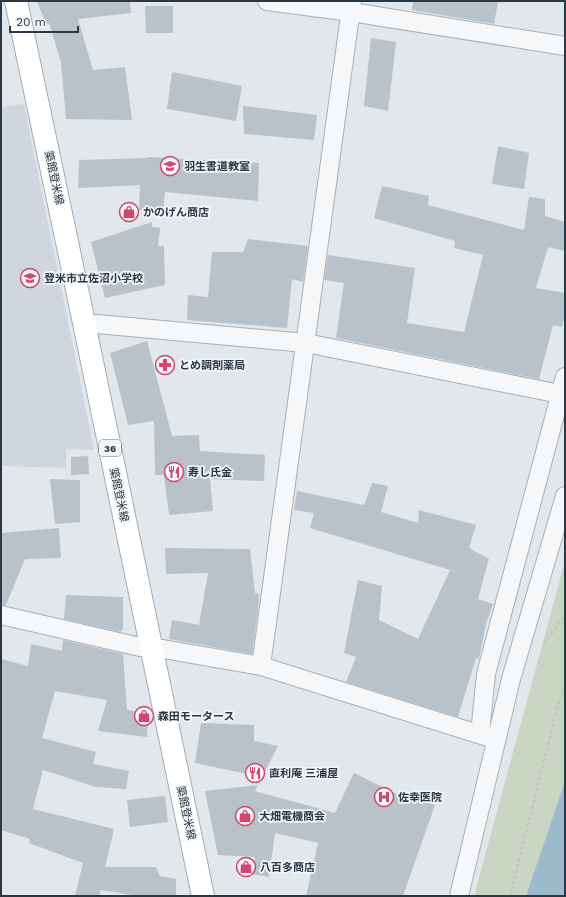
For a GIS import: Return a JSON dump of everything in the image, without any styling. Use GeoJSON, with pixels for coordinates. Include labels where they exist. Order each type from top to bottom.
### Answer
{"type":"FeatureCollection","features":[{"type":"Feature","properties":{"kind":"main road","name":"築館登米線"},"geometry":{"type":"LineString","coordinates":[[16,1],[203,896]]}},
{"type":"Feature","properties":{"kind":"street"},"geometry":{"type":"LineString","coordinates":[[266,1],[351,6],[565,46]]}},
{"type":"Feature","properties":{"kind":"street"},"geometry":{"type":"LineString","coordinates":[[262,666],[351,6]]}},
{"type":"Feature","properties":{"kind":"street"},"geometry":{"type":"LineString","coordinates":[[84,326],[96,324],[306,342],[560,394]]}},
{"type":"Feature","properties":{"kind":"street"},"geometry":{"type":"LineString","coordinates":[[480,734],[486,674],[565,377]]}},
{"type":"Feature","properties":{"kind":"street"},"geometry":{"type":"LineString","coordinates":[[459,896],[511,680],[565,496]]}},
{"type":"Feature","properties":{"kind":"street"},"geometry":{"type":"LineString","coordinates":[[1,615],[140,647],[151,647],[262,666],[497,740]]}},
{"type":"Feature","properties":{"kind":"path"},"geometry":{"type":"LineString","coordinates":[[510,896],[560,697],[565,686]]}},
{"type":"Feature","properties":{"kind":"shaded area","name":"登米市立佐沼小学校"},"geometry":{"type":"Polygon","coordinates":[[[24,104],[94,450],[66,449],[66,468],[1,466],[1,107],[24,104]]]}},
{"type":"Feature","properties":{"kind":"green space"},"geometry":{"type":"Polygon","coordinates":[[[565,561],[565,781],[526,896],[474,896],[565,561]]]}},
{"type":"Feature","properties":{"kind":"water"},"geometry":{"type":"Polygon","coordinates":[[[565,781],[565,896],[526,896],[565,781]]]}},
{"type":"Feature","properties":{"kind":"building"},"geometry":{"type":"Polygon","coordinates":[[[37,1],[130,1],[131,13],[78,19],[93,70],[125,67],[132,120],[66,119],[61,62],[49,23],[46,24],[37,1]]]}},
{"type":"Feature","properties":{"kind":"building"},"geometry":{"type":"Polygon","coordinates":[[[413,1],[498,1],[494,24],[412,10],[413,1]]]}},
{"type":"Feature","properties":{"kind":"building"},"geometry":{"type":"Polygon","coordinates":[[[145,6],[173,6],[173,33],[146,33],[145,6]]]}},
{"type":"Feature","properties":{"kind":"building"},"geometry":{"type":"Polygon","coordinates":[[[371,38],[396,42],[388,111],[364,106],[371,38]]]}},
{"type":"Feature","properties":{"kind":"building"},"geometry":{"type":"Polygon","coordinates":[[[172,72],[242,86],[236,121],[167,109],[172,72]]]}},
{"type":"Feature","properties":{"kind":"building"},"geometry":{"type":"Polygon","coordinates":[[[243,106],[317,115],[314,140],[244,134],[243,106]]]}},
{"type":"Feature","properties":{"kind":"building"},"geometry":{"type":"Polygon","coordinates":[[[498,146],[529,153],[524,189],[492,184],[498,146]]]}},
{"type":"Feature","properties":{"kind":"building"},"geometry":{"type":"Polygon","coordinates":[[[147,157],[259,163],[258,201],[165,192],[163,210],[139,210],[140,185],[78,188],[79,160],[148,158],[147,157]]]}},
{"type":"Feature","properties":{"kind":"building"},"geometry":{"type":"Polygon","coordinates":[[[382,186],[429,196],[428,205],[524,230],[529,197],[545,199],[545,216],[565,222],[565,251],[548,247],[536,288],[565,293],[565,315],[562,327],[553,325],[539,379],[336,338],[344,283],[324,280],[328,255],[415,268],[407,323],[464,332],[483,255],[454,248],[455,241],[374,218],[382,186]]]}},
{"type":"Feature","properties":{"kind":"building"},"geometry":{"type":"Polygon","coordinates":[[[152,222],[152,227],[160,228],[158,246],[164,246],[165,285],[105,298],[91,242],[152,222]]]}},
{"type":"Feature","properties":{"kind":"building"},"geometry":{"type":"Polygon","coordinates":[[[248,239],[308,246],[303,282],[292,279],[287,328],[187,320],[188,295],[208,297],[212,252],[243,252],[248,239]]]}},
{"type":"Feature","properties":{"kind":"building"},"geometry":{"type":"Polygon","coordinates":[[[147,341],[172,436],[199,435],[200,451],[265,455],[264,481],[210,479],[213,511],[169,515],[164,475],[155,475],[154,421],[128,425],[110,353],[147,341]]]}},
{"type":"Feature","properties":{"kind":"building"},"geometry":{"type":"Polygon","coordinates":[[[88,456],[89,474],[71,475],[71,457],[88,456]]]}},
{"type":"Feature","properties":{"kind":"building"},"geometry":{"type":"Polygon","coordinates":[[[50,479],[80,480],[80,522],[55,524],[50,479]]]}},
{"type":"Feature","properties":{"kind":"building"},"geometry":{"type":"Polygon","coordinates":[[[372,483],[388,486],[381,512],[418,523],[419,510],[476,525],[469,548],[489,559],[478,599],[493,604],[486,624],[479,659],[476,658],[458,717],[346,682],[356,657],[344,653],[358,580],[382,586],[379,620],[418,639],[450,570],[310,528],[314,513],[294,510],[297,491],[364,505],[372,483]]]}},
{"type":"Feature","properties":{"kind":"building"},"geometry":{"type":"Polygon","coordinates":[[[59,528],[61,558],[25,559],[6,605],[1,605],[1,533],[59,528]]]}},
{"type":"Feature","properties":{"kind":"building"},"geometry":{"type":"Polygon","coordinates":[[[165,548],[250,549],[255,593],[259,594],[252,654],[169,639],[172,620],[199,625],[208,573],[166,574],[165,548]]]}},
{"type":"Feature","properties":{"kind":"building"},"geometry":{"type":"Polygon","coordinates":[[[66,595],[123,597],[123,630],[121,630],[121,632],[64,619],[66,595]]]}},
{"type":"Feature","properties":{"kind":"building"},"geometry":{"type":"Polygon","coordinates":[[[63,640],[123,654],[127,710],[148,713],[147,737],[98,731],[107,700],[55,691],[42,738],[96,752],[93,764],[129,771],[126,789],[96,787],[43,770],[33,809],[114,829],[105,867],[156,867],[160,876],[176,879],[176,896],[138,896],[101,890],[99,896],[75,896],[83,863],[29,843],[30,839],[1,830],[1,659],[28,666],[31,644],[62,651],[63,640]]]}},
{"type":"Feature","properties":{"kind":"building"},"geometry":{"type":"Polygon","coordinates":[[[201,723],[254,725],[254,741],[278,746],[262,777],[195,763],[201,723]]]}},
{"type":"Feature","properties":{"kind":"building"},"geometry":{"type":"Polygon","coordinates":[[[354,773],[409,800],[411,795],[435,805],[403,896],[306,896],[318,843],[275,833],[269,877],[252,874],[255,857],[218,855],[205,791],[258,785],[255,791],[335,813],[354,773]]]}},
{"type":"Feature","properties":{"kind":"building"},"geometry":{"type":"Polygon","coordinates":[[[165,796],[168,822],[130,827],[127,800],[165,796]]]}},
{"type":"Feature","properties":{"kind":"place","name":"羽生書道教室"},"geometry":{"type":"Point","coordinates":[170,166]}},
{"type":"Feature","properties":{"kind":"place","name":"かのげん商店"},"geometry":{"type":"Point","coordinates":[129,212]}},
{"type":"Feature","properties":{"kind":"place","name":"登米市立佐沼小学校"},"geometry":{"type":"Point","coordinates":[30,278]}},
{"type":"Feature","properties":{"kind":"place","name":"とめ調剤薬局"},"geometry":{"type":"Point","coordinates":[165,365]}},
{"type":"Feature","properties":{"kind":"place","name":"寿し氏金"},"geometry":{"type":"Point","coordinates":[174,472]}},
{"type":"Feature","properties":{"kind":"place","name":"森田モータース"},"geometry":{"type":"Point","coordinates":[144,716]}},
{"type":"Feature","properties":{"kind":"place","name":"直利庵 三浦屋"},"geometry":{"type":"Point","coordinates":[255,773]}},
{"type":"Feature","properties":{"kind":"place","name":"佐幸医院"},"geometry":{"type":"Point","coordinates":[384,797]}},
{"type":"Feature","properties":{"kind":"place","name":"大畑電機商会"},"geometry":{"type":"Point","coordinates":[245,816]}},
{"type":"Feature","properties":{"kind":"place","name":"八百多商店"},"geometry":{"type":"Point","coordinates":[246,867]}}]}
